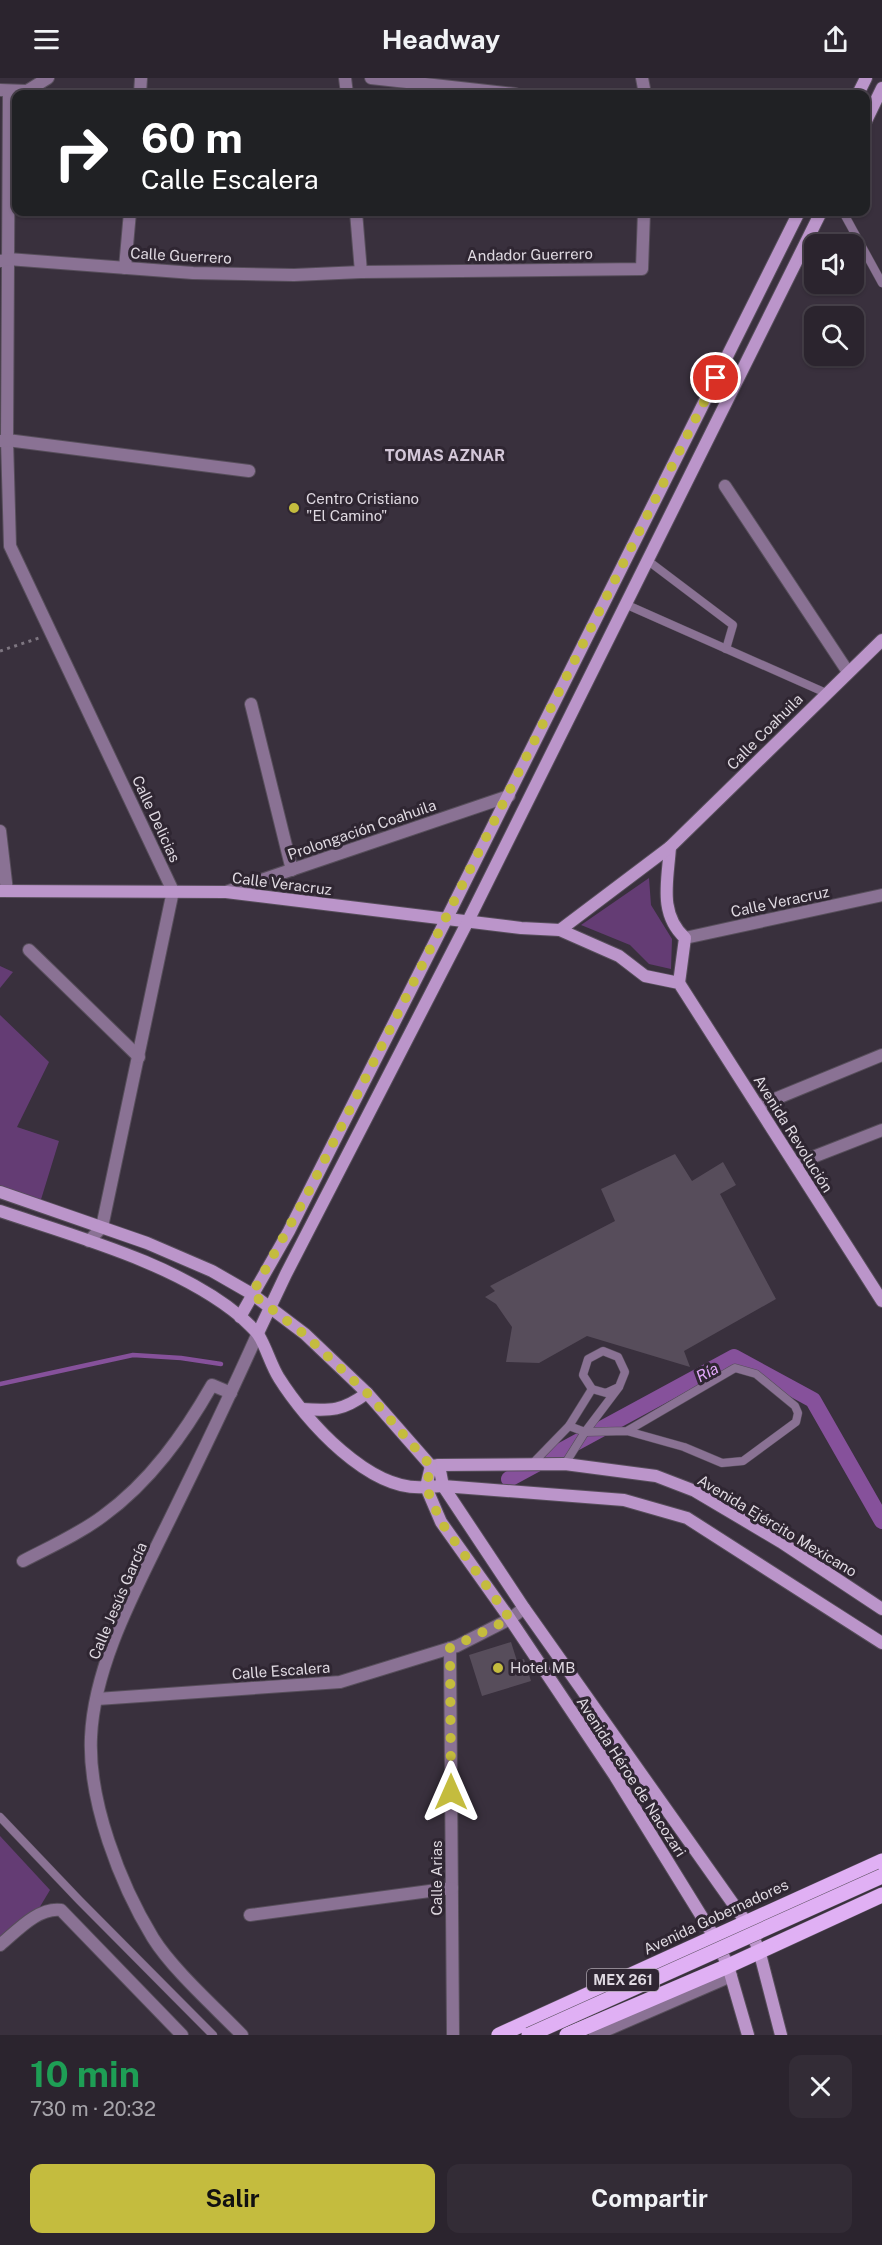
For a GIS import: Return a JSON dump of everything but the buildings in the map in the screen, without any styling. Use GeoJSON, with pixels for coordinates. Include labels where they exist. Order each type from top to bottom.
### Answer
{"type":"FeatureCollection","features":[{"type":"Feature","properties":{"kind":"main road"},"geometry":{"type":"LineString","coordinates":[[870,113],[882,88]]}},
{"type":"Feature","properties":{"kind":"main road"},"geometry":{"type":"LineString","coordinates":[[240,1317],[289,1231],[798,216]]}},
{"type":"Feature","properties":{"kind":"main road"},"geometry":{"type":"LineString","coordinates":[[258,1333],[468,921],[818,216]]}},
{"type":"Feature","properties":{"kind":"main road","name":"Calle Coahuila"},"geometry":{"type":"LineString","coordinates":[[560,930],[670,846],[882,640]]}},
{"type":"Feature","properties":{"kind":"main road"},"geometry":{"type":"LineString","coordinates":[[560,930],[619,956],[645,976],[678,983],[685,938],[676,930],[666,908],[670,846]]}},
{"type":"Feature","properties":{"kind":"main road","name":"Calle Veracruz"},"geometry":{"type":"LineString","coordinates":[[4,891],[226,892],[521,928],[560,930]]}},
{"type":"Feature","properties":{"kind":"main road","name":"Avenida Revolución"},"geometry":{"type":"LineString","coordinates":[[678,983],[882,1302]]}},
{"type":"Feature","properties":{"kind":"main road"},"geometry":{"type":"LineString","coordinates":[[0,1192],[147,1243],[212,1271],[252,1294],[304,1334],[367,1393],[435,1466],[426,1487]]}},
{"type":"Feature","properties":{"kind":"main road"},"geometry":{"type":"LineString","coordinates":[[0,1211],[89,1241],[173,1274],[240,1317],[258,1333],[271,1365],[291,1397],[338,1450],[385,1480],[417,1488],[443,1486],[624,1500],[687,1518],[882,1643]]}},
{"type":"Feature","properties":{"kind":"main road"},"geometry":{"type":"LineString","coordinates":[[302,1409],[327,1411],[351,1405],[367,1393]]}},
{"type":"Feature","properties":{"kind":"main road","name":"Avenida Ejército Mexicano"},"geometry":{"type":"LineString","coordinates":[[435,1466],[565,1464],[656,1476],[695,1491],[781,1542],[882,1609]]}},
{"type":"Feature","properties":{"kind":"main road","name":"Avenida Héroe de Nacozari"},"geometry":{"type":"LineString","coordinates":[[435,1466],[443,1486],[524,1608],[746,1922],[759,1950],[781,2035]]}},
{"type":"Feature","properties":{"kind":"main road","name":"Avenida Héroe de Nacozari"},"geometry":{"type":"LineString","coordinates":[[426,1487],[441,1522],[510,1619],[615,1776],[715,1938],[729,1971],[748,2035]]}},
{"type":"Feature","properties":{"kind":"main road","name":"Avenida Gobernadores"},"geometry":{"type":"LineString","coordinates":[[499,2035],[882,1861]]}},
{"type":"Feature","properties":{"kind":"main road"},"geometry":{"type":"LineString","coordinates":[[529,2035],[882,1876]]}},
{"type":"Feature","properties":{"kind":"main road","name":"MEX 261"},"geometry":{"type":"LineString","coordinates":[[567,2035],[729,1971],[759,1950],[882,1895]]}},
{"type":"Feature","properties":{"kind":"street"},"geometry":{"type":"LineString","coordinates":[[29,90],[48,78]]}},
{"type":"Feature","properties":{"kind":"street"},"geometry":{"type":"LineString","coordinates":[[371,78],[479,90]]}},
{"type":"Feature","properties":{"kind":"street","name":"Calle Delicias"},"geometry":{"type":"LineString","coordinates":[[5,90],[3,441],[10,546],[173,891]]}},
{"type":"Feature","properties":{"kind":"street"},"geometry":{"type":"LineString","coordinates":[[125,268],[130,216]]}},
{"type":"Feature","properties":{"kind":"street"},"geometry":{"type":"LineString","coordinates":[[356,216],[361,272]]}},
{"type":"Feature","properties":{"kind":"street","name":"Andador Guerrero"},"geometry":{"type":"LineString","coordinates":[[361,272],[642,269],[644,216]]}},
{"type":"Feature","properties":{"kind":"street","name":"Calle Guerrero"},"geometry":{"type":"LineString","coordinates":[[4,260],[193,273],[294,275],[361,272]]}},
{"type":"Feature","properties":{"kind":"street"},"geometry":{"type":"LineString","coordinates":[[3,441],[249,471]]}},
{"type":"Feature","properties":{"kind":"street"},"geometry":{"type":"LineString","coordinates":[[725,486],[848,672]]}},
{"type":"Feature","properties":{"kind":"street"},"geometry":{"type":"LineString","coordinates":[[251,704],[292,870]]}},
{"type":"Feature","properties":{"kind":"street","name":"Prolongación Coahuila"},"geometry":{"type":"LineString","coordinates":[[226,892],[509,796]]}},
{"type":"Feature","properties":{"kind":"street"},"geometry":{"type":"LineString","coordinates":[[0,831],[4,891]]}},
{"type":"Feature","properties":{"kind":"street"},"geometry":{"type":"LineString","coordinates":[[89,1241],[102,1227],[173,891]]}},
{"type":"Feature","properties":{"kind":"street","name":"Calle Veracruz"},"geometry":{"type":"LineString","coordinates":[[685,938],[882,895]]}},
{"type":"Feature","properties":{"kind":"street"},"geometry":{"type":"LineString","coordinates":[[29,950],[139,1057]]}},
{"type":"Feature","properties":{"kind":"street"},"geometry":{"type":"LineString","coordinates":[[758,1106],[882,1055]]}},
{"type":"Feature","properties":{"kind":"street"},"geometry":{"type":"LineString","coordinates":[[795,1164],[882,1130]]}},
{"type":"Feature","properties":{"kind":"street","name":"Calle Jesús García"},"geometry":{"type":"LineString","coordinates":[[242,2035],[182,1973],[154,1939],[129,1890],[104,1828],[93,1783],[91,1737],[97,1699],[108,1658],[140,1582],[258,1333]]}},
{"type":"Feature","properties":{"kind":"street"},"geometry":{"type":"LineString","coordinates":[[23,1561],[64,1541],[104,1515],[134,1488],[165,1457],[190,1423],[212,1385],[231,1393]]}},
{"type":"Feature","properties":{"kind":"street","name":"Calle Escalera"},"geometry":{"type":"LineString","coordinates":[[97,1699],[340,1682],[450,1648],[510,1619],[524,1608]]}},
{"type":"Feature","properties":{"kind":"street","name":"Calle Arias"},"geometry":{"type":"LineString","coordinates":[[450,1648],[453,2035]]}},
{"type":"Feature","properties":{"kind":"street"},"geometry":{"type":"LineString","coordinates":[[250,1915],[452,1888]]}},
{"type":"Feature","properties":{"kind":"street"},"geometry":{"type":"LineString","coordinates":[[0,1945],[40,1913],[51,1909],[61,1910],[182,2035]]}},
{"type":"Feature","properties":{"kind":"street"},"geometry":{"type":"LineString","coordinates":[[595,2035],[729,1971]]}},
{"type":"Feature","properties":{"kind":"lane"},"geometry":{"type":"LineString","coordinates":[[845,216],[882,283]]}},
{"type":"Feature","properties":{"kind":"lane"},"geometry":{"type":"LineString","coordinates":[[647,560],[734,625],[726,649]]}},
{"type":"Feature","properties":{"kind":"lane"},"geometry":{"type":"LineString","coordinates":[[626,604],[826,693]]}},
{"type":"Feature","properties":{"kind":"lane"},"geometry":{"type":"LineString","coordinates":[[565,1464],[585,1432],[619,1387],[625,1372],[618,1357],[603,1352],[588,1359],[583,1375],[592,1389],[606,1393],[619,1387]]}},
{"type":"Feature","properties":{"kind":"lane"},"geometry":{"type":"LineString","coordinates":[[569,1426],[585,1432],[627,1431],[684,1447],[722,1463],[742,1461],[796,1422],[798,1413],[795,1406],[756,1374],[735,1368],[627,1431]]}},
{"type":"Feature","properties":{"kind":"lane"},"geometry":{"type":"LineString","coordinates":[[532,1464],[569,1426],[592,1389]]}},
{"type":"Feature","properties":{"kind":"lane"},"geometry":{"type":"LineString","coordinates":[[0,1817],[213,2035]]}},
{"type":"Feature","properties":{"kind":"path"},"geometry":{"type":"LineString","coordinates":[[0,651],[52,633]]}},
{"type":"Feature","properties":{"kind":"shaded area"},"geometry":{"type":"Polygon","coordinates":[[[649,878],[651,905],[672,939],[671,969],[649,964],[630,945],[581,925],[649,878]]]}},
{"type":"Feature","properties":{"kind":"shaded area"},"geometry":{"type":"Polygon","coordinates":[[[0,966],[13,972],[0,988],[0,966]]]}},
{"type":"Feature","properties":{"kind":"shaded area"},"geometry":{"type":"Polygon","coordinates":[[[0,1015],[49,1062],[17,1127],[59,1141],[39,1206],[0,1192],[0,1015]]]}},
{"type":"Feature","properties":{"kind":"shaded area"},"geometry":{"type":"Polygon","coordinates":[[[0,1836],[50,1890],[32,1920],[0,1945],[0,1836]]]}},
{"type":"Feature","properties":{"kind":"waterway"},"geometry":{"type":"LineString","coordinates":[[0,1384],[133,1355],[181,1358],[221,1364]]}},
{"type":"Feature","properties":{"kind":"waterway","name":"Ría"},"geometry":{"type":"LineString","coordinates":[[509,1479],[734,1357],[813,1400],[882,1521]]}},
{"type":"Feature","properties":{"kind":"place","name":"Centro Cristiano \"El Camino\""},"geometry":{"type":"Point","coordinates":[294,508]}},
{"type":"Feature","properties":{"kind":"place","name":"Hotel MB"},"geometry":{"type":"Point","coordinates":[498,1668]}},
{"type":"Feature","properties":{"kind":"district","name":"TOMAS AZNAR"},"geometry":{"type":"Point","coordinates":[445,455]}},
{"type":"Feature","properties":{"kind":"route"},"geometry":{"type":"LineString","coordinates":[[451,1792],[450,1648],[510,1619],[441,1522],[426,1487],[431,1466],[367,1393],[304,1334],[252,1294],[289,1231],[509,796],[716,378]]}}]}
